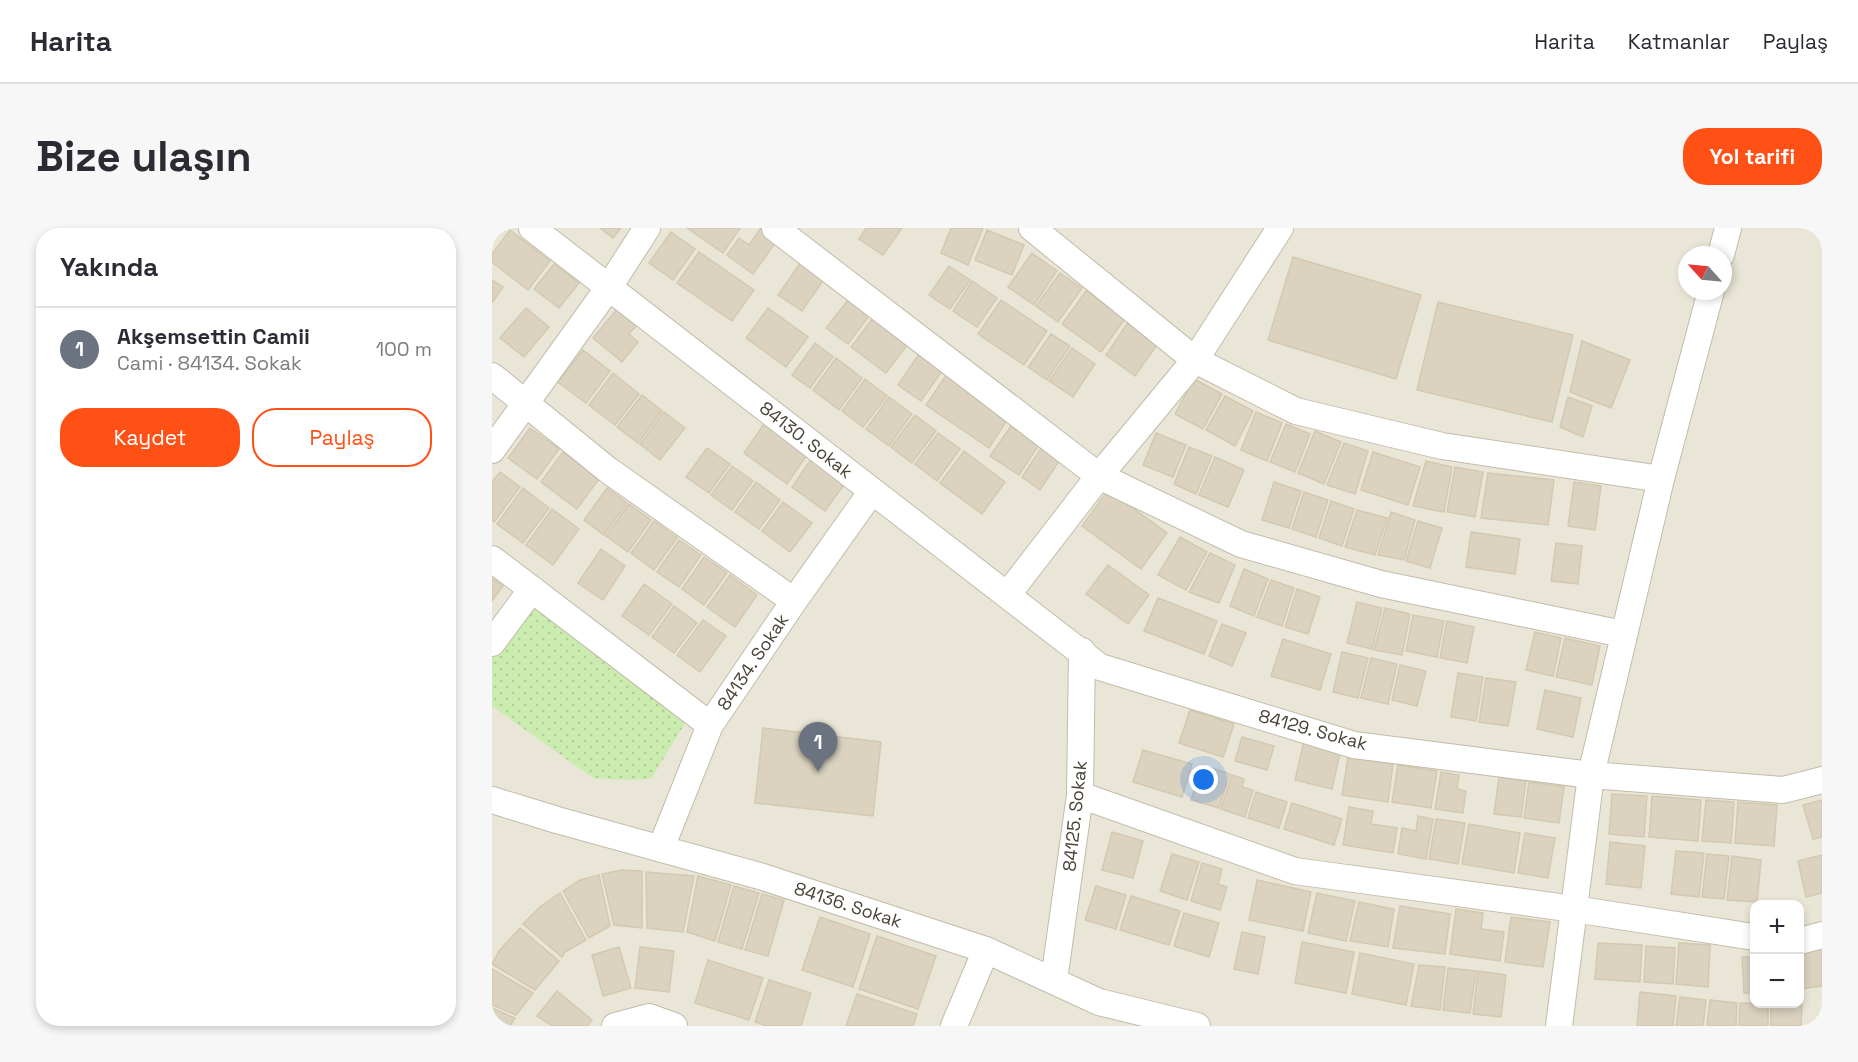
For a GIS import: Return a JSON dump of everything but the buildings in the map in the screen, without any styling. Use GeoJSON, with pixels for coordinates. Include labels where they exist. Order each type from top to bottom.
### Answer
{"type":"FeatureCollection","features":[{"type":"Feature","properties":{"kind":"street","name":"84130. Sokak"},"geometry":{"type":"LineString","coordinates":[[532,228],[872,492],[1082,651]]}},
{"type":"Feature","properties":{"kind":"street"},"geometry":{"type":"LineString","coordinates":[[492,450],[609,287],[646,228]]}},
{"type":"Feature","properties":{"kind":"street"},"geometry":{"type":"LineString","coordinates":[[1032,228],[1195,360],[1296,411],[1443,446],[1661,479]]}},
{"type":"Feature","properties":{"kind":"street"},"geometry":{"type":"LineString","coordinates":[[1008,594],[1195,360],[1280,228]]}},
{"type":"Feature","properties":{"kind":"street"},"geometry":{"type":"LineString","coordinates":[[1723,246],[1728,228]]}},
{"type":"Feature","properties":{"kind":"street"},"geometry":{"type":"LineString","coordinates":[[778,229],[1100,476],[1241,544],[1381,584],[1623,634]]}},
{"type":"Feature","properties":{"kind":"street"},"geometry":{"type":"LineString","coordinates":[[1559,1026],[1591,775],[1661,479],[1709,300]]}},
{"type":"Feature","properties":{"kind":"street"},"geometry":{"type":"LineString","coordinates":[[492,376],[527,402],[608,470],[794,601]]}},
{"type":"Feature","properties":{"kind":"street","name":"84134. Sokak"},"geometry":{"type":"LineString","coordinates":[[661,848],[710,725],[794,601],[872,492]]}},
{"type":"Feature","properties":{"kind":"street"},"geometry":{"type":"LineString","coordinates":[[492,559],[710,725]]}},
{"type":"Feature","properties":{"kind":"street"},"geometry":{"type":"LineString","coordinates":[[492,644],[532,589]]}},
{"type":"Feature","properties":{"kind":"street","name":"84129. Sokak"},"geometry":{"type":"LineString","coordinates":[[1082,651],[1100,667],[1354,745],[1591,775],[1783,790],[1822,780]]}},
{"type":"Feature","properties":{"kind":"street","name":"84125. Sokak"},"geometry":{"type":"LineString","coordinates":[[1054,980],[1080,795],[1082,651]]}},
{"type":"Feature","properties":{"kind":"street"},"geometry":{"type":"LineString","coordinates":[[1080,795],[1295,871],[1574,909],[1750,936]]}},
{"type":"Feature","properties":{"kind":"street","name":"84136. Sokak"},"geometry":{"type":"LineString","coordinates":[[492,800],[764,877],[986,950],[1099,1002],[1197,1026]]}},
{"type":"Feature","properties":{"kind":"street"},"geometry":{"type":"LineString","coordinates":[[1804,940],[1822,935]]}},
{"type":"Feature","properties":{"kind":"street"},"geometry":{"type":"LineString","coordinates":[[954,1026],[986,950]]}},
{"type":"Feature","properties":{"kind":"street"},"geometry":{"type":"LineString","coordinates":[[615,1026],[649,1017],[674,1026]]}},
{"type":"Feature","properties":{"kind":"shaded area"},"geometry":{"type":"Polygon","coordinates":[[[492,228],[1822,228],[1822,1026],[492,1026],[492,228]]]}},
{"type":"Feature","properties":{"kind":"green space"},"geometry":{"type":"Polygon","coordinates":[[[534,597],[693,710],[651,779],[593,778],[492,706],[492,653],[534,597]]]}},
{"type":"Feature","properties":{"kind":"place","name":"Akşemsettin Camii"},"geometry":{"type":"Point","coordinates":[818,772]}}]}
